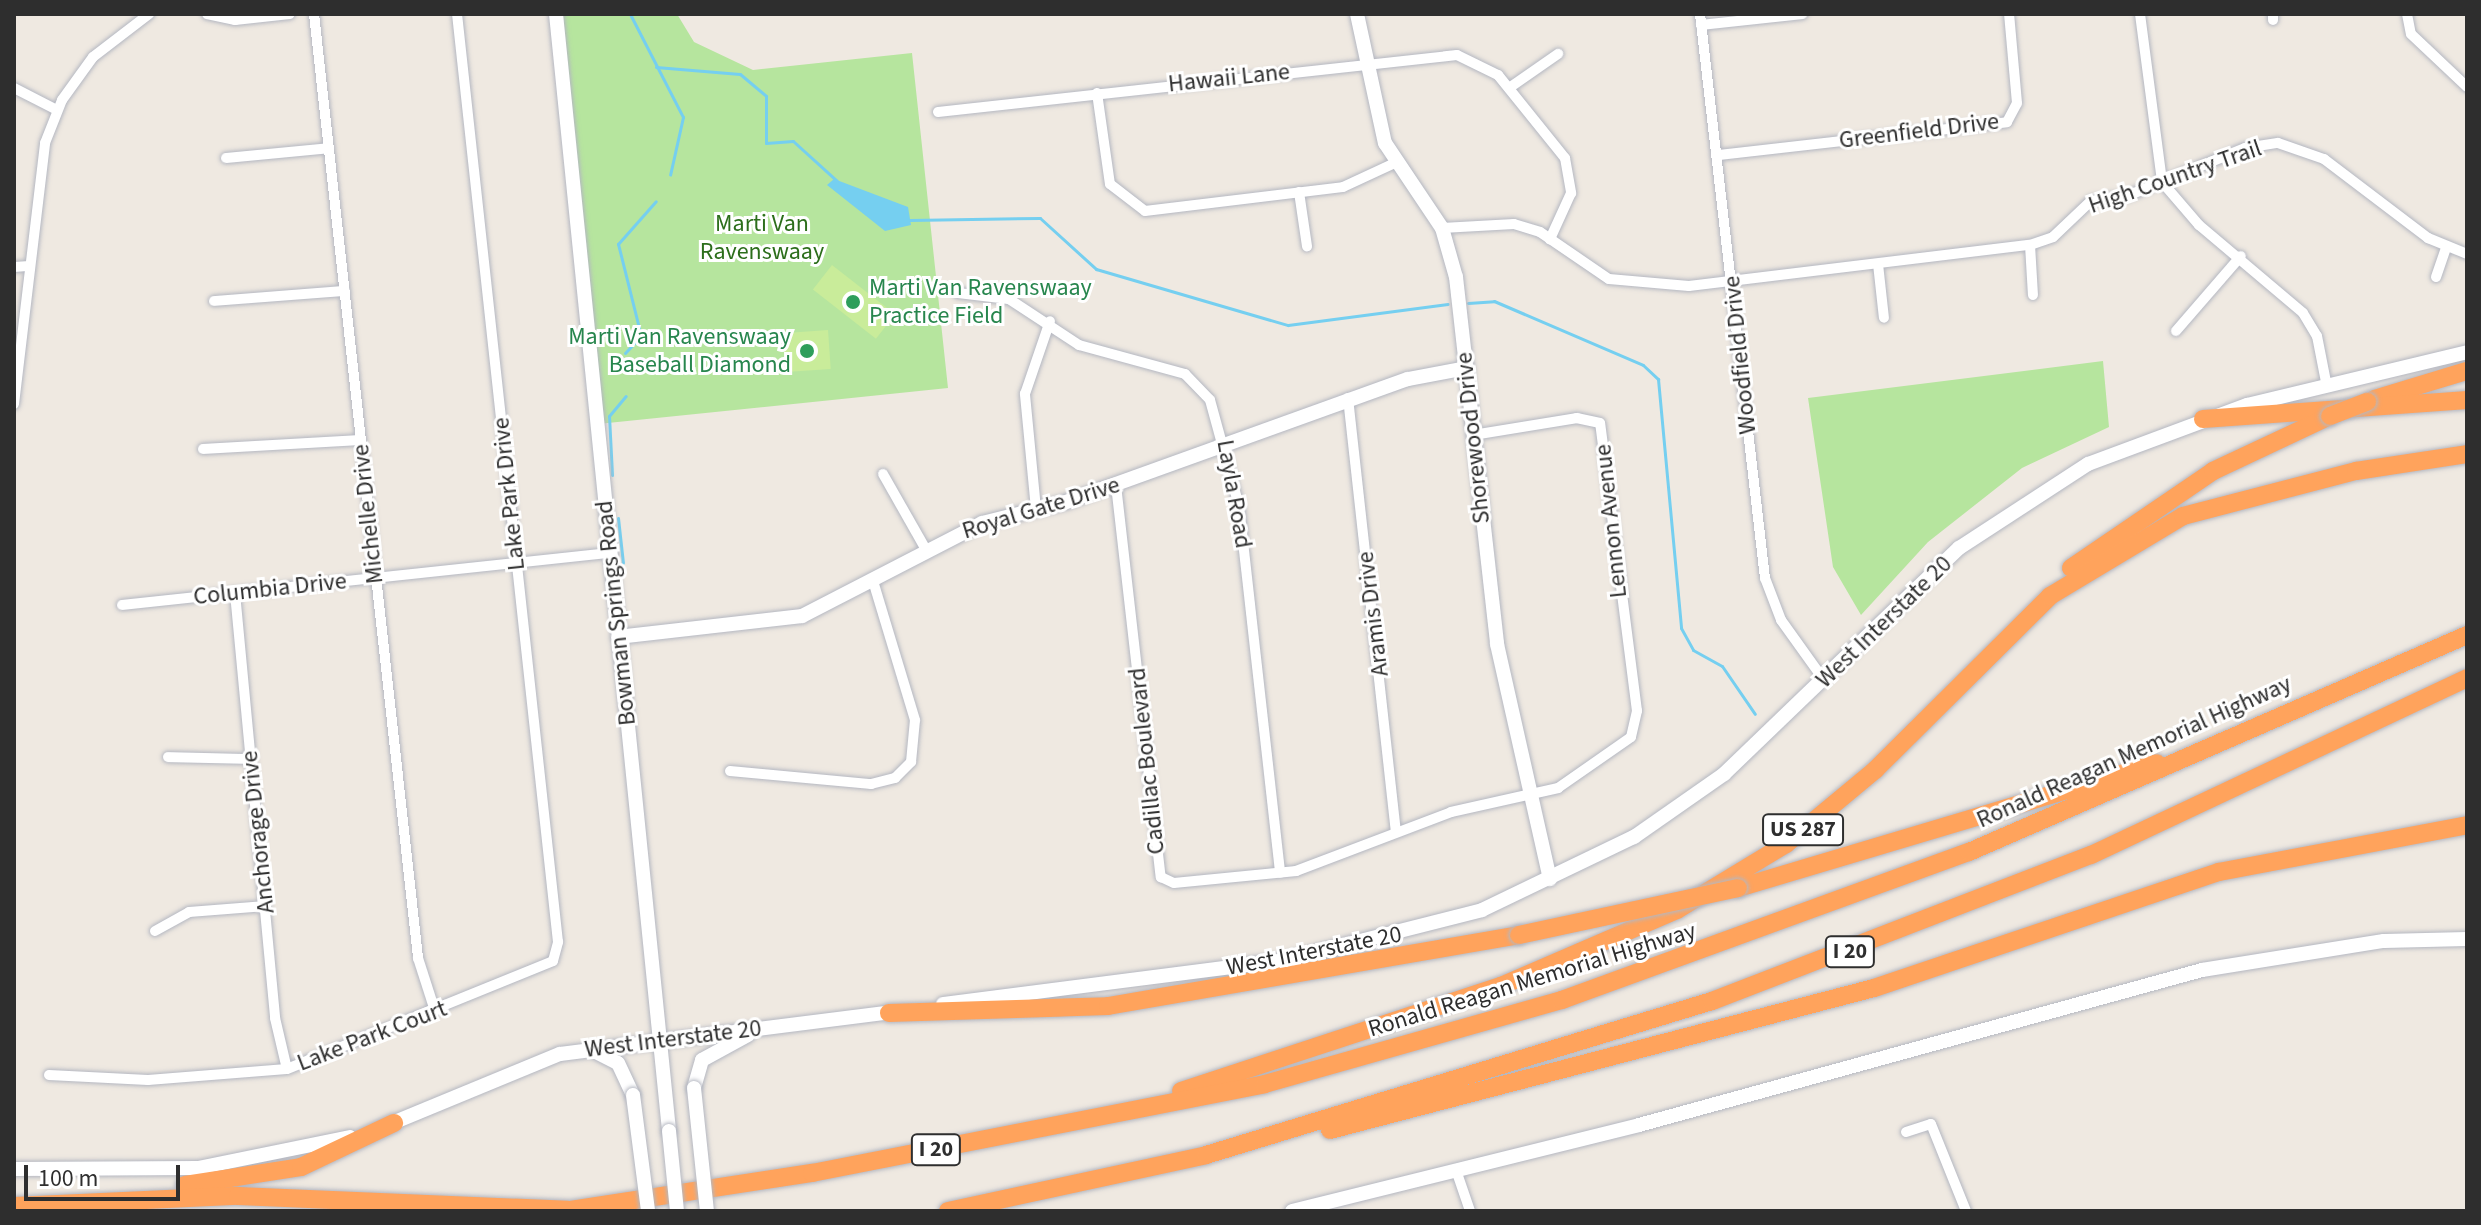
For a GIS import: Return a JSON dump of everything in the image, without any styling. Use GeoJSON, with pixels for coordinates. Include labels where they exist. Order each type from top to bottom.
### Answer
{"type":"FeatureCollection","features":[{"type":"Feature","properties":{"kind":"highway"},"geometry":{"type":"LineString","coordinates":[[2050,596],[2060,577],[2150,509],[2330,416],[2467,371]]}},
{"type":"Feature","properties":{"kind":"highway"},"geometry":{"type":"LineString","coordinates":[[2203,419],[2467,400]]}},
{"type":"Feature","properties":{"kind":"highway","name":"US 287"},"geometry":{"type":"LineString","coordinates":[[1076,1123],[1501,986],[1677,910],[1786,844],[1875,770],[2050,596],[2143,537],[2223,501],[2467,454]]}},
{"type":"Feature","properties":{"kind":"highway","name":"Ronald Reagan Memorial Highway"},"geometry":{"type":"LineString","coordinates":[[80,1202],[238,1196],[565,1211],[1076,1123],[1265,1084],[1562,1000],[1879,888],[2467,635]]}},
{"type":"Feature","properties":{"kind":"highway","name":"I 20"},"geometry":{"type":"LineString","coordinates":[[948,1211],[1206,1155],[1589,1043],[1835,958],[2105,849],[2467,678]]}},
{"type":"Feature","properties":{"kind":"highway"},"geometry":{"type":"LineString","coordinates":[[889,1013],[1108,1006],[1519,935],[1738,888],[2168,762]]}},
{"type":"Feature","properties":{"kind":"highway"},"geometry":{"type":"LineString","coordinates":[[1206,1155],[1395,1118],[1762,1019],[2137,895],[2395,836],[2467,825]]}},
{"type":"Feature","properties":{"kind":"highway"},"geometry":{"type":"LineString","coordinates":[[2395,836],[2467,839]]}},
{"type":"Feature","properties":{"kind":"highway"},"geometry":{"type":"LineString","coordinates":[[14,1206],[80,1202],[301,1167],[394,1123]]}},
{"type":"Feature","properties":{"kind":"main road","name":"Bowman Springs Road"},"geometry":{"type":"LineString","coordinates":[[556,14],[677,1211]]}},
{"type":"Feature","properties":{"kind":"main road","name":"Shorewood Drive"},"geometry":{"type":"LineString","coordinates":[[1357,14],[1363,63],[1397,162],[1442,228],[1467,368],[1497,644],[1529,797],[1550,879]]}},
{"type":"Feature","properties":{"kind":"main road","name":"West Interstate 20"},"geometry":{"type":"LineString","coordinates":[[14,1169],[261,1160],[394,1123],[505,1072],[586,1048],[657,1037],[889,1013],[1331,952],[1453,920],[1550,879],[1678,807],[1824,680],[1914,589],[2010,511],[2088,464],[2203,419],[2467,352]]}},
{"type":"Feature","properties":{"kind":"main road","name":"Royal Gate Drive"},"geometry":{"type":"LineString","coordinates":[[618,637],[802,616],[873,581],[925,548],[1116,485],[1348,398],[1467,368]]}},
{"type":"Feature","properties":{"kind":"main road"},"geometry":{"type":"LineString","coordinates":[[1292,1211],[2202,970],[2384,941],[2467,939]]}},
{"type":"Feature","properties":{"kind":"main road"},"geometry":{"type":"LineString","coordinates":[[707,1211],[694,1088],[714,1048],[775,1027]]}},
{"type":"Feature","properties":{"kind":"main road"},"geometry":{"type":"LineString","coordinates":[[586,1048],[618,1063],[633,1095],[648,1211]]}},
{"type":"Feature","properties":{"kind":"street"},"geometry":{"type":"LineString","coordinates":[[14,404],[43,152],[57,110],[101,48],[149,14]]}},
{"type":"Feature","properties":{"kind":"street"},"geometry":{"type":"LineString","coordinates":[[207,14],[235,20],[290,14]]}},
{"type":"Feature","properties":{"kind":"street","name":"Michelle Drive"},"geometry":{"type":"LineString","coordinates":[[314,14],[418,958],[435,1011]]}},
{"type":"Feature","properties":{"kind":"street","name":"Lake Park Drive"},"geometry":{"type":"LineString","coordinates":[[457,14],[558,942],[544,969]]}},
{"type":"Feature","properties":{"kind":"street"},"geometry":{"type":"LineString","coordinates":[[1701,20],[1802,14]]}},
{"type":"Feature","properties":{"kind":"street","name":"Greenfield Drive"},"geometry":{"type":"LineString","coordinates":[[1719,155],[2013,119],[2009,14]]}},
{"type":"Feature","properties":{"kind":"street"},"geometry":{"type":"LineString","coordinates":[[2140,14],[2162,182],[2199,225],[2241,256],[2303,313],[2317,336],[2327,387]]}},
{"type":"Feature","properties":{"kind":"street"},"geometry":{"type":"LineString","coordinates":[[2407,14],[2411,34],[2467,87]]}},
{"type":"Feature","properties":{"kind":"street","name":"Woodfield Drive"},"geometry":{"type":"LineString","coordinates":[[1701,20],[1719,155],[1765,578],[1781,620],[1824,680]]}},
{"type":"Feature","properties":{"kind":"street"},"geometry":{"type":"LineString","coordinates":[[1509,88],[1558,54]]}},
{"type":"Feature","properties":{"kind":"street","name":"Hawaii Lane"},"geometry":{"type":"LineString","coordinates":[[938,112],[1457,55],[1479,61],[1509,88],[1565,158],[1571,180],[1550,239]]}},
{"type":"Feature","properties":{"kind":"street"},"geometry":{"type":"LineString","coordinates":[[14,88],[57,110]]}},
{"type":"Feature","properties":{"kind":"street"},"geometry":{"type":"LineString","coordinates":[[1097,93],[1106,170],[1125,201],[1159,211],[1343,187],[1397,162]]}},
{"type":"Feature","properties":{"kind":"street","name":"High Country Trail"},"geometry":{"type":"LineString","coordinates":[[1442,228],[1488,221],[1550,239],[1592,272],[1631,286],[1732,281],[2030,245],[2053,237],[2091,201],[2162,182],[2245,148],[2295,147],[2324,159],[2446,248],[2467,254]]}},
{"type":"Feature","properties":{"kind":"street"},"geometry":{"type":"LineString","coordinates":[[226,158],[329,148]]}},
{"type":"Feature","properties":{"kind":"street"},"geometry":{"type":"LineString","coordinates":[[1299,192],[1307,246]]}},
{"type":"Feature","properties":{"kind":"street"},"geometry":{"type":"LineString","coordinates":[[2030,245],[2033,295]]}},
{"type":"Feature","properties":{"kind":"street"},"geometry":{"type":"LineString","coordinates":[[2436,277],[2446,248]]}},
{"type":"Feature","properties":{"kind":"street"},"geometry":{"type":"LineString","coordinates":[[2176,331],[2241,256]]}},
{"type":"Feature","properties":{"kind":"street"},"geometry":{"type":"LineString","coordinates":[[1878,264],[1884,318]]}},
{"type":"Feature","properties":{"kind":"street"},"geometry":{"type":"LineString","coordinates":[[14,267],[30,266]]}},
{"type":"Feature","properties":{"kind":"street"},"geometry":{"type":"LineString","coordinates":[[214,301],[345,291]]}},
{"type":"Feature","properties":{"kind":"street","name":"Layla Road"},"geometry":{"type":"LineString","coordinates":[[958,293],[1009,299],[1050,321],[1079,345],[1199,382],[1226,443],[1280,873]]}},
{"type":"Feature","properties":{"kind":"street"},"geometry":{"type":"LineString","coordinates":[[1036,509],[1025,394],[1050,321]]}},
{"type":"Feature","properties":{"kind":"street","name":"Aramis Drive"},"geometry":{"type":"LineString","coordinates":[[1348,398],[1396,830]]}},
{"type":"Feature","properties":{"kind":"street","name":"Lennon Avenue"},"geometry":{"type":"LineString","coordinates":[[1473,435],[1577,418],[1600,423],[1637,711],[1626,743]]}},
{"type":"Feature","properties":{"kind":"street"},"geometry":{"type":"LineString","coordinates":[[203,449],[360,440]]}},
{"type":"Feature","properties":{"kind":"street"},"geometry":{"type":"LineString","coordinates":[[883,474],[925,548]]}},
{"type":"Feature","properties":{"kind":"street","name":"Cadillac Boulevard"},"geometry":{"type":"LineString","coordinates":[[1116,485],[1161,877],[1174,883],[1280,873],[1318,866],[1396,830],[1558,788],[1626,743]]}},
{"type":"Feature","properties":{"kind":"street","name":"Columbia Drive"},"geometry":{"type":"LineString","coordinates":[[122,605],[609,553]]}},
{"type":"Feature","properties":{"kind":"street"},"geometry":{"type":"LineString","coordinates":[[730,771],[871,784],[895,778],[911,762],[915,720],[873,581]]}},
{"type":"Feature","properties":{"kind":"street","name":"Anchorage Drive"},"geometry":{"type":"LineString","coordinates":[[235,593],[266,906],[287,1069]]}},
{"type":"Feature","properties":{"kind":"street"},"geometry":{"type":"LineString","coordinates":[[168,757],[250,759]]}},
{"type":"Feature","properties":{"kind":"street"},"geometry":{"type":"LineString","coordinates":[[155,931],[189,912],[266,906]]}},
{"type":"Feature","properties":{"kind":"street","name":"Lake Park Court"},"geometry":{"type":"LineString","coordinates":[[49,1075],[148,1080],[287,1069],[544,969]]}},
{"type":"Feature","properties":{"kind":"street"},"geometry":{"type":"LineString","coordinates":[[1906,1132],[1931,1124],[1966,1211]]}},
{"type":"Feature","properties":{"kind":"street"},"geometry":{"type":"LineString","coordinates":[[1456,1170],[1470,1211]]}},
{"type":"Feature","properties":{"kind":"green space","name":"Marti Van Ravenswaay"},"geometry":{"type":"Polygon","coordinates":[[[563,14],[677,14],[694,42],[753,70],[912,53],[948,388],[598,424],[563,14]]]}},
{"type":"Feature","properties":{"kind":"green space","name":"Marti Van Ravenswaay Practice Field"},"geometry":{"type":"Polygon","coordinates":[[[832,265],[895,314],[876,339],[813,289],[832,265]]]}},
{"type":"Feature","properties":{"kind":"green space","name":"Marti Van Ravenswaay Baseball Diamond"},"geometry":{"type":"Polygon","coordinates":[[[828,330],[831,369],[786,372],[783,333],[828,330]]]}},
{"type":"Feature","properties":{"kind":"green space"},"geometry":{"type":"Polygon","coordinates":[[[2103,361],[2109,427],[2022,468],[1928,542],[1861,615],[1833,567],[1808,398],[2103,361]]]}},
{"type":"Feature","properties":{"kind":"water"},"geometry":{"type":"Polygon","coordinates":[[[834,179],[908,207],[911,225],[885,231],[827,185],[834,179]]]}},
{"type":"Feature","properties":{"kind":"waterway"},"geometry":{"type":"LineString","coordinates":[[630,14],[683,117],[670,175]]}},
{"type":"Feature","properties":{"kind":"waterway"},"geometry":{"type":"LineString","coordinates":[[656,67],[740,74],[766,96],[766,143],[793,141],[837,181]]}},
{"type":"Feature","properties":{"kind":"waterway"},"geometry":{"type":"LineString","coordinates":[[625,353],[641,336],[618,244],[656,201]]}},
{"type":"Feature","properties":{"kind":"waterway"},"geometry":{"type":"LineString","coordinates":[[910,220],[1040,218],[1096,269],[1288,325],[1448,304]]}},
{"type":"Feature","properties":{"kind":"waterway"},"geometry":{"type":"LineString","coordinates":[[1468,303],[1494,301],[1643,365],[1658,379],[1681,628],[1693,650],[1722,666],[1755,714]]}},
{"type":"Feature","properties":{"kind":"waterway"},"geometry":{"type":"LineString","coordinates":[[612,475],[609,416],[626,396]]}},
{"type":"Feature","properties":{"kind":"waterway"},"geometry":{"type":"LineString","coordinates":[[618,518],[623,563]]}},
{"type":"Feature","properties":{"kind":"place","name":"Marti Van Ravenswaay Practice Field"},"geometry":{"type":"Point","coordinates":[853,302]}},
{"type":"Feature","properties":{"kind":"place","name":"Marti Van Ravenswaay Baseball Diamond"},"geometry":{"type":"Point","coordinates":[807,351]}}]}
